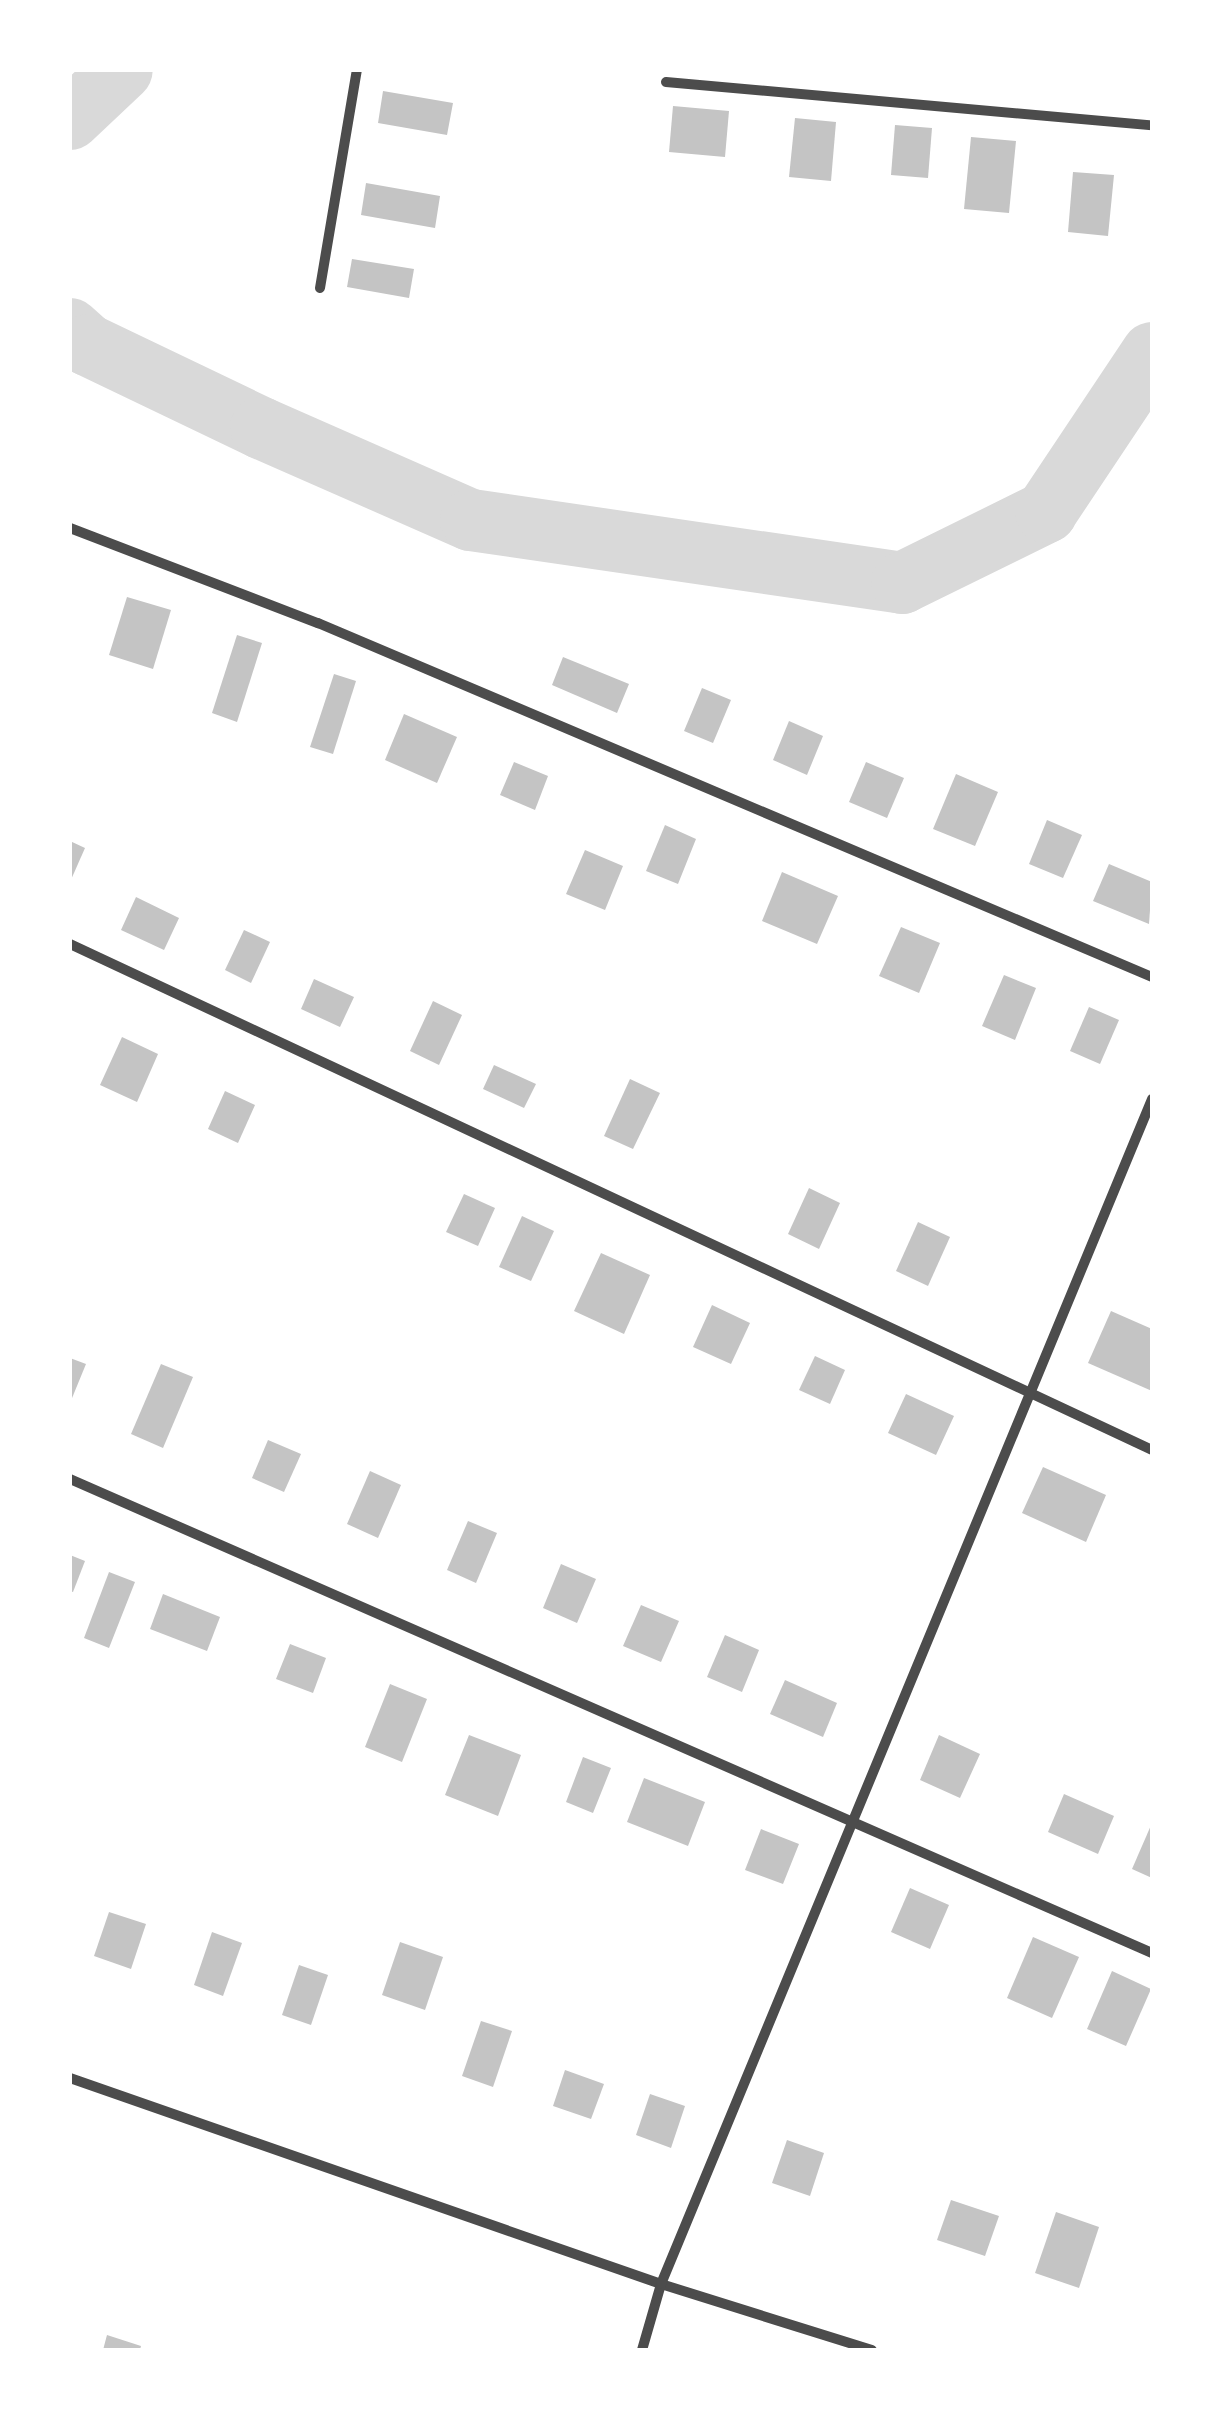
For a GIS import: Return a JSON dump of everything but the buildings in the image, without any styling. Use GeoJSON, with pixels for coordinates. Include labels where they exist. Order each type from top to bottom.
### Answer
{"type":"FeatureCollection","features":[{"type":"Feature","properties":{"kind":"street"},"geometry":{"type":"LineString","coordinates":[[320,288],[357,70]]}},
{"type":"Feature","properties":{"kind":"street"},"geometry":{"type":"LineString","coordinates":[[666,82],[1152,125]]}},
{"type":"Feature","properties":{"kind":"street"},"geometry":{"type":"LineString","coordinates":[[70,528],[318,623],[1152,977]]}},
{"type":"Feature","properties":{"kind":"street"},"geometry":{"type":"LineString","coordinates":[[70,944],[1152,1450]]}},
{"type":"Feature","properties":{"kind":"street"},"geometry":{"type":"LineString","coordinates":[[642,2350],[661,2284],[1152,1099]]}},
{"type":"Feature","properties":{"kind":"street"},"geometry":{"type":"LineString","coordinates":[[70,1479],[851,1824],[1152,1952]]}},
{"type":"Feature","properties":{"kind":"street"},"geometry":{"type":"LineString","coordinates":[[70,2078],[661,2284],[872,2350]]}},
{"type":"Feature","properties":{"kind":"waterway"},"geometry":{"type":"LineString","coordinates":[[70,119],[122,70]]}},
{"type":"Feature","properties":{"kind":"waterway"},"geometry":{"type":"LineString","coordinates":[[70,329],[88,345],[261,428],[471,520],[902,583],[1046,512],[1152,353]]}}]}
